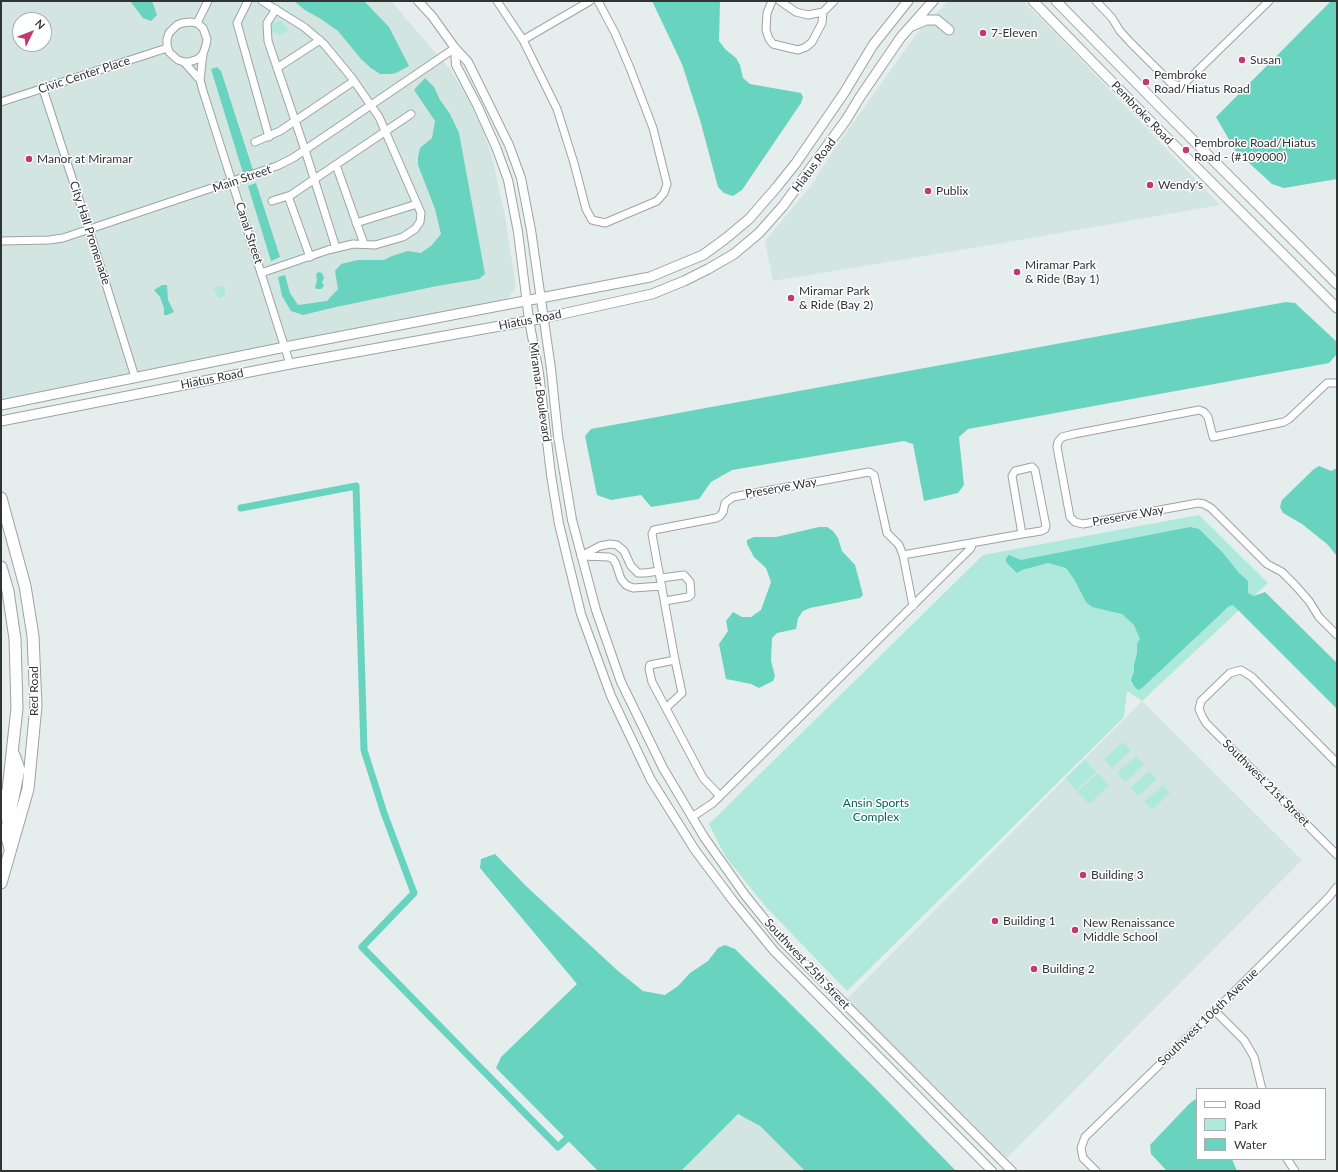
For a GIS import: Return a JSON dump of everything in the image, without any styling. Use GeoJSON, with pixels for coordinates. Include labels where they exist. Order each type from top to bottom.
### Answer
{"type":"FeatureCollection","features":[{"type":"Feature","properties":{"kind":"highway","name":"Red Road"},"geometry":{"type":"LineString","coordinates":[[1,498],[25,586],[33,636],[36,706],[28,789],[1,883]]}},
{"type":"Feature","properties":{"kind":"highway","name":"Red Road"},"geometry":{"type":"LineString","coordinates":[[1,567],[8,591],[14,639],[17,708],[8,790],[1,816]]}},
{"type":"Feature","properties":{"kind":"highway"},"geometry":{"type":"LineString","coordinates":[[11,850],[6,833],[19,769],[12,751]]}},
{"type":"Feature","properties":{"kind":"main road","name":"Hiatus Road"},"geometry":{"type":"LineString","coordinates":[[1,405],[285,347],[650,277],[703,255],[750,219],[776,188],[796,163],[844,93],[873,45],[908,1]]}},
{"type":"Feature","properties":{"kind":"main road","name":"Hiatus Road"},"geometry":{"type":"LineString","coordinates":[[1,421],[290,364],[544,318],[652,294],[708,269],[734,254],[759,233],[789,198],[846,120],[860,97],[909,27],[933,1]]}},
{"type":"Feature","properties":{"kind":"main road","name":"Pembroke Road"},"geometry":{"type":"LineString","coordinates":[[1033,1],[1153,124],[1337,308]]}},
{"type":"Feature","properties":{"kind":"main road","name":"Pembroke Road"},"geometry":{"type":"LineString","coordinates":[[1056,1],[1336,282]]}},
{"type":"Feature","properties":{"kind":"main road"},"geometry":{"type":"LineString","coordinates":[[909,27],[926,20],[937,20],[949,30]]}},
{"type":"Feature","properties":{"kind":"main road"},"geometry":{"type":"LineString","coordinates":[[1153,124],[1166,113]]}},
{"type":"Feature","properties":{"kind":"main road"},"geometry":{"type":"LineString","coordinates":[[776,188],[789,198]]}},
{"type":"Feature","properties":{"kind":"main road"},"geometry":{"type":"LineString","coordinates":[[1322,293],[1336,282]]}},
{"type":"Feature","properties":{"kind":"street"},"geometry":{"type":"LineString","coordinates":[[197,23],[208,1]]}},
{"type":"Feature","properties":{"kind":"street"},"geometry":{"type":"LineString","coordinates":[[248,1],[237,23],[269,137]]}},
{"type":"Feature","properties":{"kind":"street"},"geometry":{"type":"LineString","coordinates":[[261,273],[336,248],[354,244],[375,245],[403,237],[415,229],[420,222],[421,213],[379,117],[354,81],[320,40],[304,27],[262,1]]}},
{"type":"Feature","properties":{"kind":"street","name":"Miramar Boulevard"},"geometry":{"type":"LineString","coordinates":[[418,1],[432,16],[455,48],[468,62],[509,145],[522,186],[531,230],[544,318],[558,436],[572,520],[596,610],[621,682]]}},
{"type":"Feature","properties":{"kind":"street"},"geometry":{"type":"LineString","coordinates":[[497,1],[523,40],[557,109],[586,208],[592,220],[605,223],[657,200],[664,194],[667,184],[653,128],[615,33],[598,1]]}},
{"type":"Feature","properties":{"kind":"street"},"geometry":{"type":"LineString","coordinates":[[523,40],[590,1]]}},
{"type":"Feature","properties":{"kind":"street"},"geometry":{"type":"LineString","coordinates":[[772,1],[766,13],[766,30],[769,39],[773,44],[798,50],[806,47],[812,42],[822,24],[823,12]]}},
{"type":"Feature","properties":{"kind":"street"},"geometry":{"type":"LineString","coordinates":[[780,1],[796,12],[808,15],[823,12],[834,1]]}},
{"type":"Feature","properties":{"kind":"street"},"geometry":{"type":"LineString","coordinates":[[1096,1],[1112,18],[1120,31],[1131,43],[1171,83],[1180,86],[1186,82],[1269,1]]}},
{"type":"Feature","properties":{"kind":"street"},"geometry":{"type":"LineString","coordinates":[[276,9],[267,23],[268,41],[336,248]]}},
{"type":"Feature","properties":{"kind":"street"},"geometry":{"type":"LineString","coordinates":[[182,23],[197,23],[203,28],[206,34],[206,45],[203,54],[194,61],[184,62],[172,56],[167,48],[167,39],[170,33],[182,23]]}},
{"type":"Feature","properties":{"kind":"street"},"geometry":{"type":"LineString","coordinates":[[277,68],[320,40]]}},
{"type":"Feature","properties":{"kind":"street","name":"Civic Center Place"},"geometry":{"type":"LineString","coordinates":[[1,102],[167,48]]}},
{"type":"Feature","properties":{"kind":"street","name":"Miramar Boulevard"},"geometry":{"type":"LineString","coordinates":[[455,48],[456,66],[477,105],[496,147],[508,180],[518,232],[526,302],[540,373],[551,475],[559,524],[581,614],[610,693]]}},
{"type":"Feature","properties":{"kind":"street","name":"Main Street"},"geometry":{"type":"LineString","coordinates":[[1,241],[49,240],[63,238],[277,166],[305,150],[455,48]]}},
{"type":"Feature","properties":{"kind":"street","name":"Canal Street"},"geometry":{"type":"LineString","coordinates":[[203,54],[200,80],[290,364]]}},
{"type":"Feature","properties":{"kind":"street","name":"Canal Street"},"geometry":{"type":"LineString","coordinates":[[184,62],[200,80]]}},
{"type":"Feature","properties":{"kind":"street"},"geometry":{"type":"LineString","coordinates":[[255,142],[280,131],[354,81]]}},
{"type":"Feature","properties":{"kind":"street","name":"City Hall Promenade"},"geometry":{"type":"LineString","coordinates":[[42,89],[136,377]]}},
{"type":"Feature","properties":{"kind":"street"},"geometry":{"type":"LineString","coordinates":[[272,201],[288,196],[314,180],[411,114]]}},
{"type":"Feature","properties":{"kind":"street"},"geometry":{"type":"LineString","coordinates":[[336,165],[364,244]]}},
{"type":"Feature","properties":{"kind":"street"},"geometry":{"type":"LineString","coordinates":[[288,196],[310,257]]}},
{"type":"Feature","properties":{"kind":"street"},"geometry":{"type":"LineString","coordinates":[[356,223],[417,204]]}},
{"type":"Feature","properties":{"kind":"street","name":"Preserve Way"},"geometry":{"type":"LineString","coordinates":[[1337,383],[1327,383],[1289,420],[1284,422],[1213,437],[1208,416],[1199,410],[1062,437],[1058,442],[1057,447],[1070,517],[1075,522],[1083,524],[1198,503],[1204,504],[1210,508],[1267,564],[1282,572],[1309,601],[1320,617],[1337,635]]}},
{"type":"Feature","properties":{"kind":"street"},"geometry":{"type":"LineString","coordinates":[[904,555],[972,544],[1041,531],[1045,529],[1046,526],[1035,470],[1032,467],[1014,471],[1012,476],[1022,534]]}},
{"type":"Feature","properties":{"kind":"street","name":"Preserve Way"},"geometry":{"type":"LineString","coordinates":[[666,708],[682,693],[652,534],[654,530],[716,518],[720,516],[725,503],[734,497],[869,472],[874,475],[886,531],[899,545],[904,555],[913,606]]}},
{"type":"Feature","properties":{"kind":"street"},"geometry":{"type":"LineString","coordinates":[[581,556],[600,546],[610,544],[617,545],[624,551],[631,566],[638,573],[645,573],[661,578]]}},
{"type":"Feature","properties":{"kind":"street"},"geometry":{"type":"LineString","coordinates":[[692,817],[713,803],[971,548],[972,544]]}},
{"type":"Feature","properties":{"kind":"street"},"geometry":{"type":"LineString","coordinates":[[581,556],[609,557],[613,559],[621,579],[626,585],[633,588],[661,578],[684,575],[690,582],[691,595],[688,597],[665,601]]}},
{"type":"Feature","properties":{"kind":"street"},"geometry":{"type":"LineString","coordinates":[[675,660],[650,665],[649,669],[652,682],[703,778],[720,796]]}},
{"type":"Feature","properties":{"kind":"street","name":"Southwest 21st Street"},"geometry":{"type":"LineString","coordinates":[[1337,763],[1252,677],[1241,670],[1230,673],[1201,702],[1199,709],[1206,723],[1337,855]]}},
{"type":"Feature","properties":{"kind":"street","name":"Southwest 25th Street"},"geometry":{"type":"LineString","coordinates":[[621,682],[663,768],[704,837],[745,895],[782,940],[1012,1171]]}},
{"type":"Feature","properties":{"kind":"street","name":"Southwest 25th Street"},"geometry":{"type":"LineString","coordinates":[[610,693],[651,780],[695,850],[734,902],[774,950],[992,1171]]}},
{"type":"Feature","properties":{"kind":"street","name":"Southwest 106th Avenue"},"geometry":{"type":"LineString","coordinates":[[1096,1171],[1083,1158],[1081,1148],[1085,1137],[1328,898],[1337,887]]}},
{"type":"Feature","properties":{"kind":"street"},"geometry":{"type":"LineString","coordinates":[[1215,1010],[1244,1040],[1254,1057],[1262,1088]]}},
{"type":"Feature","properties":{"kind":"street"},"geometry":{"type":"LineString","coordinates":[[1288,1160],[1295,1171]]}},
{"type":"Feature","properties":{"kind":"shaded area"},"geometry":{"type":"Polygon","coordinates":[[[1,1],[391,1],[449,68],[467,97],[483,130],[492,157],[505,216],[516,287],[507,300],[1,400],[1,1]]]}},
{"type":"Feature","properties":{"kind":"shaded area"},"geometry":{"type":"Polygon","coordinates":[[[948,1],[1023,1],[1220,205],[773,281],[765,241],[810,187],[833,151],[917,33],[948,1]]]}},
{"type":"Feature","properties":{"kind":"shaded area","name":"New Renaissance Middle School"},"geometry":{"type":"Polygon","coordinates":[[[1142,701],[1302,860],[1007,1158],[847,999],[1142,701]]]}},
{"type":"Feature","properties":{"kind":"shaded area"},"geometry":{"type":"Polygon","coordinates":[[[738,1114],[759,1126],[805,1171],[681,1171],[738,1114]]]}},
{"type":"Feature","properties":{"kind":"green space"},"geometry":{"type":"Polygon","coordinates":[[[281,21],[289,30],[279,36],[278,33],[273,33],[272,23],[281,21]]]}},
{"type":"Feature","properties":{"kind":"green space"},"geometry":{"type":"Polygon","coordinates":[[[220,286],[225,287],[225,296],[219,298],[213,290],[220,286]]]}},
{"type":"Feature","properties":{"kind":"green space","name":"Ansin Sports Complex"},"geometry":{"type":"Polygon","coordinates":[[[1199,515],[1268,583],[1142,701],[1127,691],[1124,717],[847,991],[766,907],[725,856],[709,824],[983,555],[1199,515]]]}},
{"type":"Feature","properties":{"kind":"green space"},"geometry":{"type":"Polygon","coordinates":[[[1123,742],[1131,750],[1112,768],[1104,759],[1123,742]]]}},
{"type":"Feature","properties":{"kind":"green space"},"geometry":{"type":"Polygon","coordinates":[[[1136,756],[1144,765],[1125,782],[1117,773],[1136,756]]]}},
{"type":"Feature","properties":{"kind":"green space"},"geometry":{"type":"Polygon","coordinates":[[[1085,760],[1096,772],[1076,790],[1065,778],[1085,760]]]}},
{"type":"Feature","properties":{"kind":"green space"},"geometry":{"type":"Polygon","coordinates":[[[1149,771],[1157,779],[1138,796],[1131,787],[1149,771]]]}},
{"type":"Feature","properties":{"kind":"green space"},"geometry":{"type":"Polygon","coordinates":[[[1098,773],[1109,785],[1089,804],[1077,792],[1098,773]]]}},
{"type":"Feature","properties":{"kind":"green space"},"geometry":{"type":"Polygon","coordinates":[[[1163,785],[1170,793],[1152,810],[1144,802],[1163,785]]]}},
{"type":"Feature","properties":{"kind":"water"},"geometry":{"type":"Polygon","coordinates":[[[130,1],[152,1],[157,15],[151,21],[143,18],[130,1]]]}},
{"type":"Feature","properties":{"kind":"water"},"geometry":{"type":"Polygon","coordinates":[[[294,1],[364,1],[389,27],[409,66],[392,74],[380,74],[361,59],[338,31],[305,10],[294,1]]]}},
{"type":"Feature","properties":{"kind":"water"},"geometry":{"type":"Polygon","coordinates":[[[652,1],[720,1],[719,41],[725,49],[736,58],[740,65],[743,78],[750,84],[801,93],[803,97],[801,103],[742,190],[733,196],[724,193],[718,187],[700,120],[682,64],[652,1]]]}},
{"type":"Feature","properties":{"kind":"water"},"geometry":{"type":"Polygon","coordinates":[[[1331,1],[1337,1],[1337,179],[1284,188],[1272,184],[1235,150],[1216,117],[1331,1]]]}},
{"type":"Feature","properties":{"kind":"water"},"geometry":{"type":"Polygon","coordinates":[[[217,67],[221,71],[253,170],[243,173],[211,69],[217,67]]]}},
{"type":"Feature","properties":{"kind":"water"},"geometry":{"type":"Polygon","coordinates":[[[425,78],[434,87],[459,133],[485,274],[479,279],[437,286],[303,315],[291,311],[282,296],[278,277],[285,275],[290,293],[298,305],[327,301],[338,289],[335,271],[341,264],[358,260],[384,260],[408,251],[421,253],[432,245],[441,234],[435,209],[418,165],[420,148],[432,138],[435,121],[414,90],[425,78]]]}},
{"type":"Feature","properties":{"kind":"water"},"geometry":{"type":"Polygon","coordinates":[[[256,183],[280,257],[271,261],[248,186],[256,183]]]}},
{"type":"Feature","properties":{"kind":"water"},"geometry":{"type":"Polygon","coordinates":[[[319,272],[322,273],[324,278],[322,282],[324,286],[321,289],[317,289],[315,288],[317,280],[316,274],[319,272]]]}},
{"type":"Feature","properties":{"kind":"water"},"geometry":{"type":"Polygon","coordinates":[[[162,285],[167,285],[168,300],[174,312],[167,315],[164,315],[164,308],[160,297],[154,290],[162,285]]]}},
{"type":"Feature","properties":{"kind":"water"},"geometry":{"type":"Polygon","coordinates":[[[1286,302],[1295,303],[1337,342],[1337,354],[1329,363],[968,429],[959,437],[964,485],[958,493],[924,501],[913,444],[904,441],[732,470],[711,482],[699,499],[651,507],[641,495],[611,500],[597,495],[585,436],[591,429],[1286,302]]]}},
{"type":"Feature","properties":{"kind":"water"},"geometry":{"type":"Polygon","coordinates":[[[1319,466],[1331,471],[1337,468],[1337,556],[1327,544],[1302,524],[1283,513],[1280,507],[1282,500],[1319,466]]]}},
{"type":"Feature","properties":{"kind":"water"},"geometry":{"type":"Polygon","coordinates":[[[819,527],[827,527],[833,531],[838,538],[842,551],[855,565],[863,595],[860,598],[810,608],[803,611],[798,618],[796,629],[777,633],[772,638],[771,661],[775,676],[773,681],[759,688],[751,684],[726,679],[719,644],[728,631],[726,621],[733,612],[742,617],[751,617],[761,610],[771,582],[766,568],[754,557],[747,544],[747,540],[754,537],[776,537],[819,527]]]}},
{"type":"Feature","properties":{"kind":"water"},"geometry":{"type":"Polygon","coordinates":[[[1190,527],[1199,529],[1248,581],[1248,593],[1254,596],[1265,592],[1337,663],[1337,709],[1233,605],[1229,606],[1142,688],[1138,690],[1131,680],[1134,672],[1137,644],[1140,639],[1134,625],[1122,614],[1092,607],[1086,602],[1074,579],[1066,568],[1048,563],[1022,570],[1017,573],[1006,562],[1006,558],[1009,555],[1021,560],[1190,527]]]}},
{"type":"Feature","properties":{"kind":"water"},"geometry":{"type":"Polygon","coordinates":[[[495,854],[526,886],[618,971],[643,991],[665,995],[678,986],[690,973],[708,961],[718,948],[725,945],[735,949],[956,1171],[805,1171],[760,1126],[738,1114],[681,1171],[598,1171],[496,1068],[501,1057],[577,984],[480,868],[481,859],[495,854]]]}},
{"type":"Feature","properties":{"kind":"water"},"geometry":{"type":"Polygon","coordinates":[[[1196,1099],[1196,1160],[1232,1160],[1237,1171],[1167,1171],[1151,1154],[1150,1145],[1189,1104],[1196,1099]]]}},
{"type":"Feature","properties":{"kind":"waterway"},"geometry":{"type":"LineString","coordinates":[[241,508],[356,486],[364,750],[384,813],[414,893],[362,947],[558,1147],[573,1133]]}},
{"type":"Feature","properties":{"kind":"place","name":"7-Eleven"},"geometry":{"type":"Point","coordinates":[983,33]}},
{"type":"Feature","properties":{"kind":"place","name":"Susan"},"geometry":{"type":"Point","coordinates":[1242,60]}},
{"type":"Feature","properties":{"kind":"place","name":"Pembroke Road/Hiatus Road"},"geometry":{"type":"Point","coordinates":[1146,82]}},
{"type":"Feature","properties":{"kind":"place","name":"Pembroke Road/Hiatus Road - (#109000)"},"geometry":{"type":"Point","coordinates":[1186,150]}},
{"type":"Feature","properties":{"kind":"place","name":"Manor at Miramar"},"geometry":{"type":"Point","coordinates":[29,159]}},
{"type":"Feature","properties":{"kind":"place","name":"Wendy's"},"geometry":{"type":"Point","coordinates":[1150,185]}},
{"type":"Feature","properties":{"kind":"place","name":"Publix"},"geometry":{"type":"Point","coordinates":[928,191]}},
{"type":"Feature","properties":{"kind":"place","name":"Miramar Park & Ride (Bay 1)"},"geometry":{"type":"Point","coordinates":[1017,272]}},
{"type":"Feature","properties":{"kind":"place","name":"Miramar Park & Ride (Bay 2)"},"geometry":{"type":"Point","coordinates":[791,298]}},
{"type":"Feature","properties":{"kind":"place","name":"Building 3"},"geometry":{"type":"Point","coordinates":[1083,875]}},
{"type":"Feature","properties":{"kind":"place","name":"Building 1"},"geometry":{"type":"Point","coordinates":[995,921]}},
{"type":"Feature","properties":{"kind":"place","name":"New Renaissance Middle School"},"geometry":{"type":"Point","coordinates":[1075,930]}},
{"type":"Feature","properties":{"kind":"place","name":"Building 2"},"geometry":{"type":"Point","coordinates":[1034,969]}}]}
